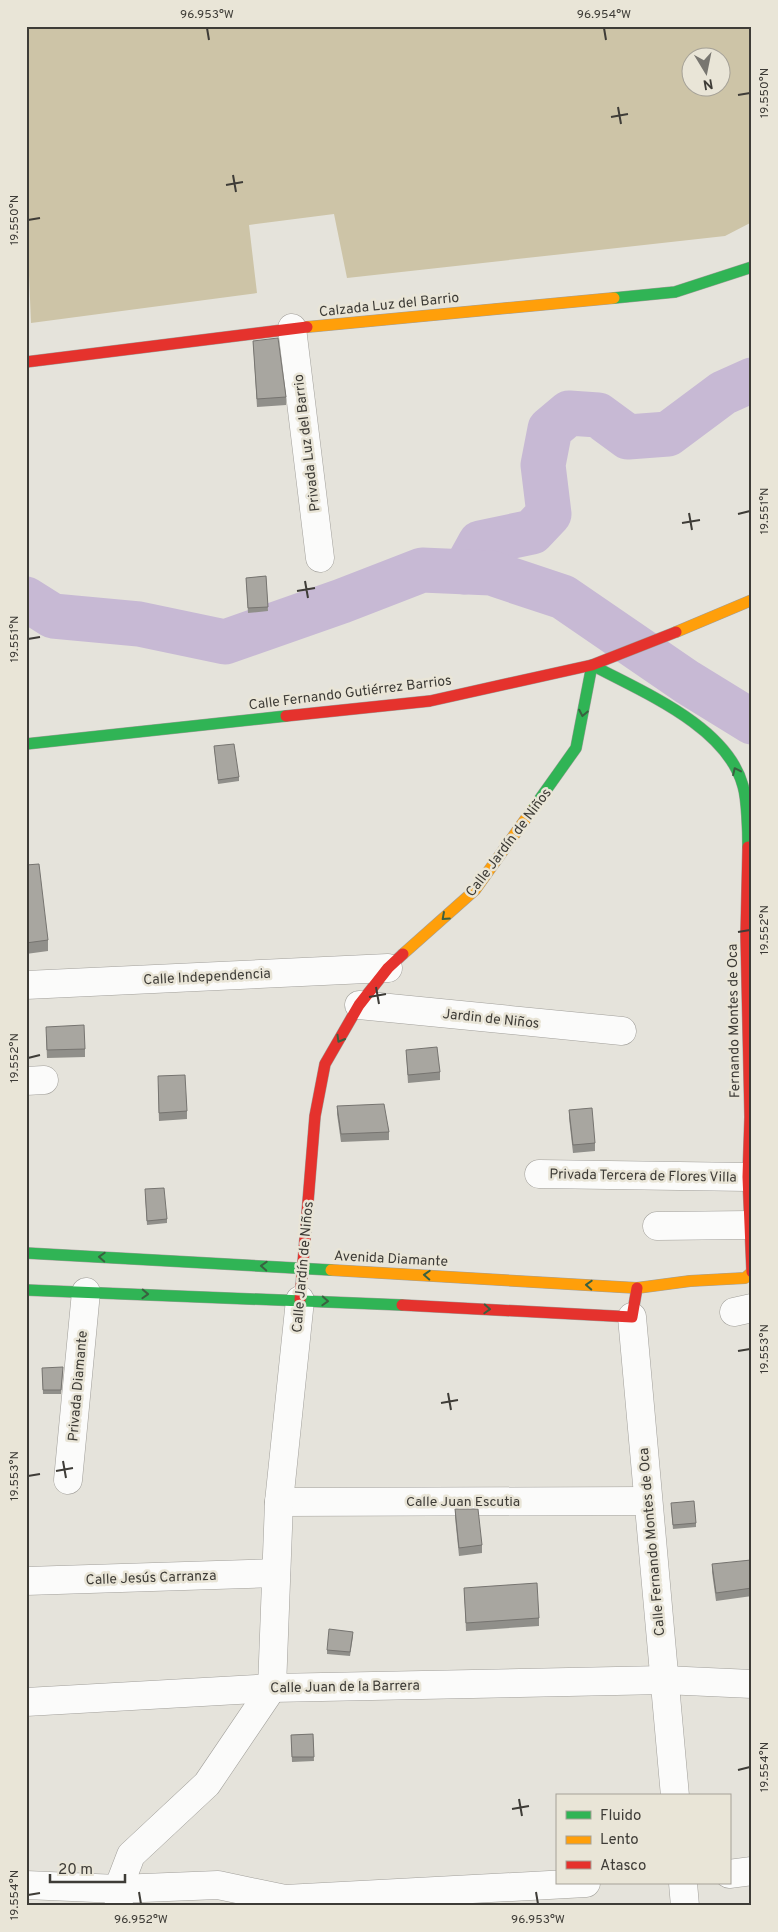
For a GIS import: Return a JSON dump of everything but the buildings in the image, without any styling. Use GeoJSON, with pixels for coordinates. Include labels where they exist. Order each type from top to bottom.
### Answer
{"type":"FeatureCollection","features":[{"type":"Feature","properties":{"kind":"main road","name":"Calzada Luz del Barrio"},"geometry":{"type":"LineString","coordinates":[[26,362],[292,328],[674,292],[752,267]]}},
{"type":"Feature","properties":{"kind":"main road","name":"Calle Fernando Gutiérrez Barrios"},"geometry":{"type":"LineString","coordinates":[[26,744],[430,701],[592,665],[634,650],[752,600]]}},
{"type":"Feature","properties":{"kind":"main road","name":"Fernando Montes de Oca"},"geometry":{"type":"LineString","coordinates":[[592,665],[690,719],[710,735],[732,763],[743,786],[750,840],[746,935],[750,1015],[751,1117],[748,1177],[752,1273]]}},
{"type":"Feature","properties":{"kind":"main road","name":"Calle Jardín de Niños"},"geometry":{"type":"LineString","coordinates":[[300,1300],[301,1268],[315,1116],[325,1064],[359,1005],[388,968],[475,890],[576,748],[592,665]]}},
{"type":"Feature","properties":{"kind":"main road","name":"Avenida Diamante"},"geometry":{"type":"LineString","coordinates":[[26,1253],[638,1288],[690,1281],[745,1278],[752,1273]]}},
{"type":"Feature","properties":{"kind":"main road","name":"Calle Fernando Montes de Oca"},"geometry":{"type":"LineString","coordinates":[[632,1317],[638,1288]]}},
{"type":"Feature","properties":{"kind":"main road"},"geometry":{"type":"LineString","coordinates":[[26,1290],[300,1300],[632,1317]]}},
{"type":"Feature","properties":{"kind":"street","name":"Privada Luz del Barrio"},"geometry":{"type":"LineString","coordinates":[[292,328],[320,558]]}},
{"type":"Feature","properties":{"kind":"street","name":"Calle Independencia"},"geometry":{"type":"LineString","coordinates":[[26,985],[388,968]]}},
{"type":"Feature","properties":{"kind":"street","name":"Jardin de Niños"},"geometry":{"type":"LineString","coordinates":[[359,1005],[622,1031]]}},
{"type":"Feature","properties":{"kind":"street","name":"Privada Tercera de Flores Villa"},"geometry":{"type":"LineString","coordinates":[[539,1174],[748,1177]]}},
{"type":"Feature","properties":{"kind":"street"},"geometry":{"type":"LineString","coordinates":[[657,1226],[750,1225]]}},
{"type":"Feature","properties":{"kind":"street","name":"Privada Diamante"},"geometry":{"type":"LineString","coordinates":[[68,1480],[86,1292]]}},
{"type":"Feature","properties":{"kind":"street","name":"Calle Jardín de Niños"},"geometry":{"type":"LineString","coordinates":[[272,1688],[280,1502],[300,1300]]}},
{"type":"Feature","properties":{"kind":"street","name":"Calle Fernando Montes de Oca"},"geometry":{"type":"LineString","coordinates":[[632,1317],[647,1501],[675,1794]]}},
{"type":"Feature","properties":{"kind":"street","name":"Calle Juan Escutia"},"geometry":{"type":"LineString","coordinates":[[280,1502],[647,1501]]}},
{"type":"Feature","properties":{"kind":"street","name":"Calle Jesús Carranza"},"geometry":{"type":"LineString","coordinates":[[26,1581],[276,1573]]}},
{"type":"Feature","properties":{"kind":"street","name":"Calle Juan de la Barrera"},"geometry":{"type":"LineString","coordinates":[[26,1702],[272,1688],[664,1680],[752,1684]]}},
{"type":"Feature","properties":{"kind":"street"},"geometry":{"type":"LineString","coordinates":[[118,1897],[131,1855],[207,1784],[272,1688]]}},
{"type":"Feature","properties":{"kind":"street"},"geometry":{"type":"LineString","coordinates":[[730,1874],[752,1872]]}},
{"type":"Feature","properties":{"kind":"street"},"geometry":{"type":"LineString","coordinates":[[26,1885],[118,1897],[218,1885],[284,1899],[567,1884]]}},
{"type":"Feature","properties":{"kind":"street"},"geometry":{"type":"LineString","coordinates":[[683,1884],[685,1906]]}},
{"type":"Feature","properties":{"kind":"shaded area"},"geometry":{"type":"Polygon","coordinates":[[[26,26],[752,26],[752,222],[725,236],[347,278],[334,214],[249,225],[257,293],[31,323],[26,202],[26,26]]]}},
{"type":"Feature","properties":{"kind":"waterway"},"geometry":{"type":"LineString","coordinates":[[464,572],[480,543],[532,532],[549,514],[543,465],[550,429],[569,413],[598,415],[628,437],[668,434],[723,393],[752,380]]}},
{"type":"Feature","properties":{"kind":"waterway"},"geometry":{"type":"LineString","coordinates":[[26,599],[53,616],[139,624],[225,642],[342,601],[422,570],[491,573],[563,597],[687,682],[752,722]]}},
{"type":"Feature","properties":{"kind":"traffic: fast"},"geometry":{"type":"LineString","coordinates":[[614,298],[675,292],[752,267]]}},
{"type":"Feature","properties":{"kind":"traffic: fast"},"geometry":{"type":"LineString","coordinates":[[532,810],[576,748],[592,665],[658,699],[701,728],[720,746],[734,765],[743,786],[748,847]]}},
{"type":"Feature","properties":{"kind":"traffic: fast"},"geometry":{"type":"LineString","coordinates":[[26,744],[286,716]]}},
{"type":"Feature","properties":{"kind":"traffic: fast"},"geometry":{"type":"LineString","coordinates":[[26,1253],[331,1270]]}},
{"type":"Feature","properties":{"kind":"traffic: fast"},"geometry":{"type":"LineString","coordinates":[[26,1290],[402,1305]]}},
{"type":"Feature","properties":{"kind":"traffic: slow"},"geometry":{"type":"LineString","coordinates":[[307,327],[614,298]]}},
{"type":"Feature","properties":{"kind":"traffic: slow"},"geometry":{"type":"LineString","coordinates":[[676,632],[752,600]]}},
{"type":"Feature","properties":{"kind":"traffic: slow"},"geometry":{"type":"LineString","coordinates":[[403,954],[475,890],[532,810]]}},
{"type":"Feature","properties":{"kind":"traffic: slow"},"geometry":{"type":"LineString","coordinates":[[331,1270],[637,1288],[690,1281],[745,1278],[752,1272]]}},
{"type":"Feature","properties":{"kind":"traffic: jam"},"geometry":{"type":"LineString","coordinates":[[26,362],[307,327]]}},
{"type":"Feature","properties":{"kind":"traffic: jam"},"geometry":{"type":"LineString","coordinates":[[286,716],[430,701],[592,665],[676,632]]}},
{"type":"Feature","properties":{"kind":"traffic: jam"},"geometry":{"type":"LineString","coordinates":[[748,847],[746,935],[750,1117],[748,1177],[752,1272]]}},
{"type":"Feature","properties":{"kind":"traffic: jam"},"geometry":{"type":"LineString","coordinates":[[300,1300],[315,1116],[325,1064],[359,1005],[388,968],[403,954]]}},
{"type":"Feature","properties":{"kind":"traffic: jam"},"geometry":{"type":"LineString","coordinates":[[402,1305],[632,1317],[637,1288]]}}]}
